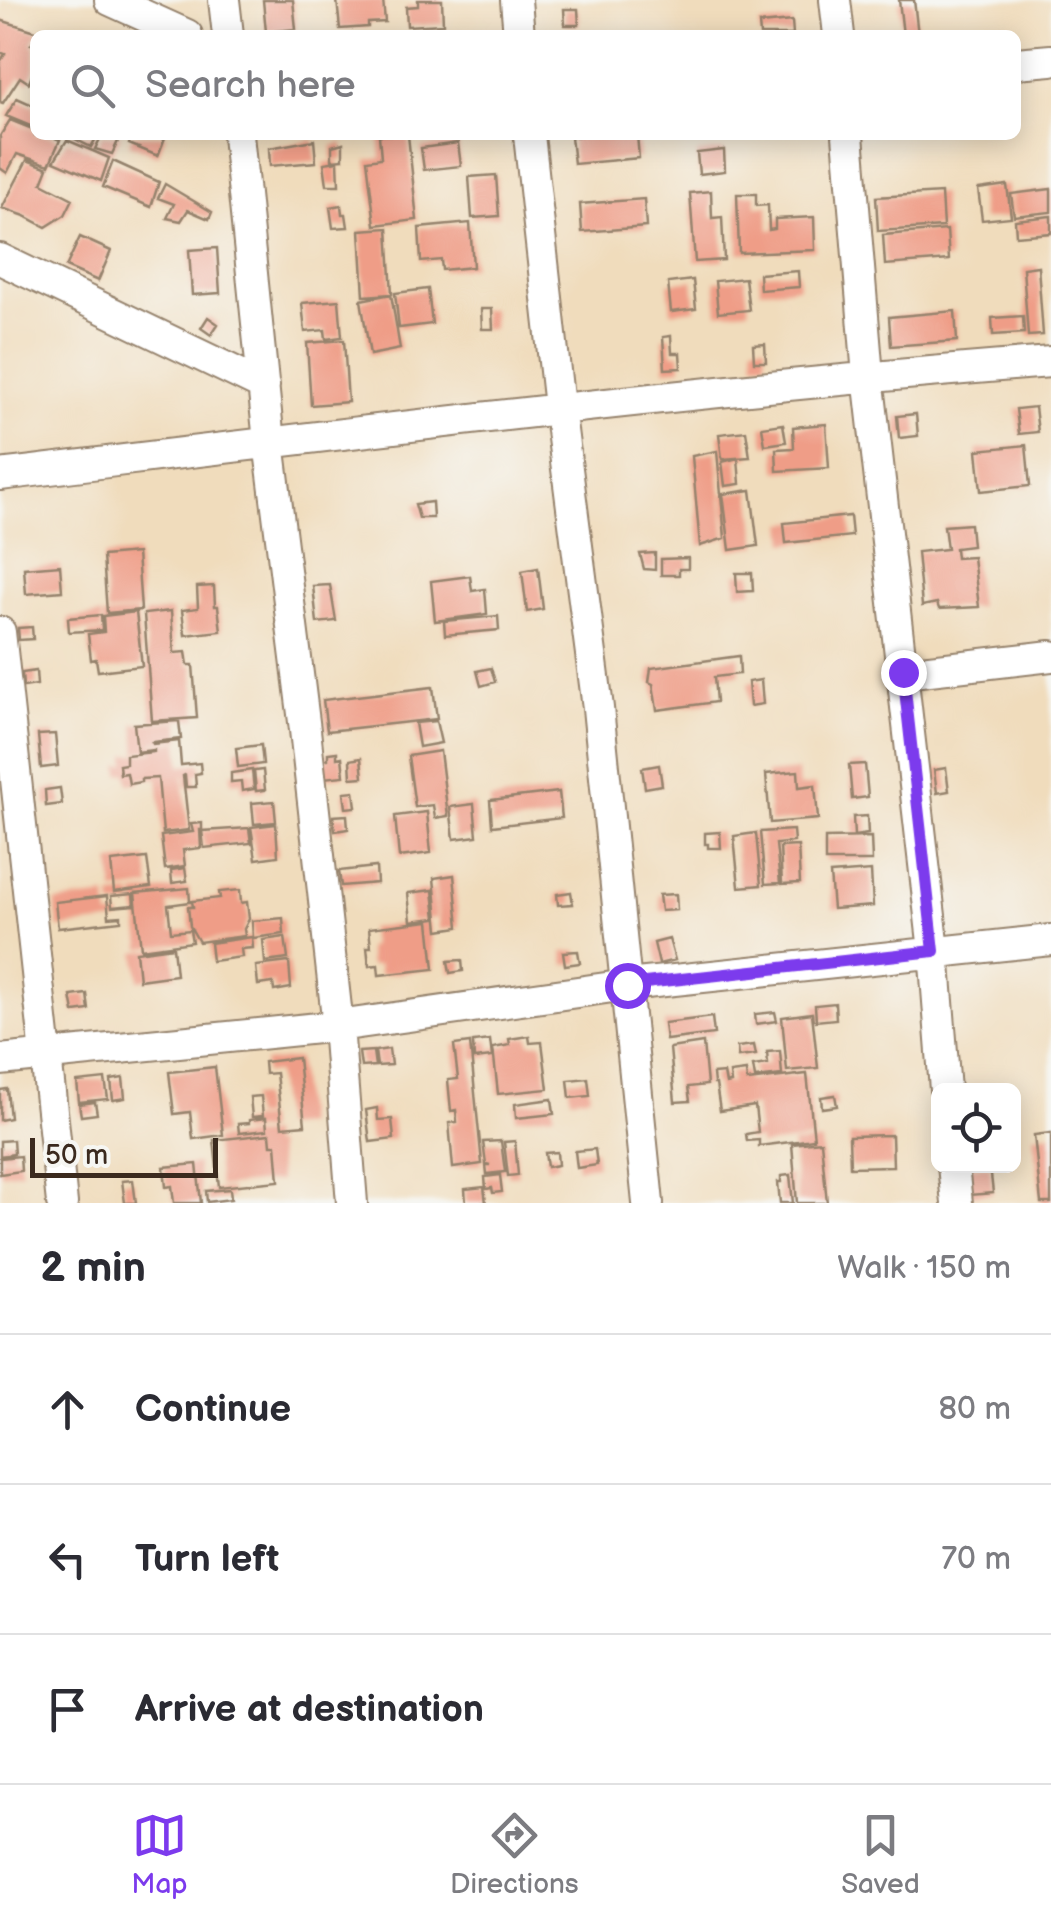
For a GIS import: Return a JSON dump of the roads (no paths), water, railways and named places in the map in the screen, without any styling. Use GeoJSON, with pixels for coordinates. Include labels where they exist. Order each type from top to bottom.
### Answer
{"type":"FeatureCollection","features":[{"type":"Feature","properties":{"kind":"street"},"geometry":{"type":"LineString","coordinates":[[110,0],[175,30]]}},
{"type":"Feature","properties":{"kind":"street"},"geometry":{"type":"LineString","coordinates":[[224,0],[227,30]]}},
{"type":"Feature","properties":{"kind":"street"},"geometry":{"type":"LineString","coordinates":[[516,0],[519,30]]}},
{"type":"Feature","properties":{"kind":"street"},"geometry":{"type":"LineString","coordinates":[[836,0],[839,30]]}},
{"type":"Feature","properties":{"kind":"street"},"geometry":{"type":"LineString","coordinates":[[1021,63],[1051,60]]}},
{"type":"Feature","properties":{"kind":"street"},"geometry":{"type":"LineString","coordinates":[[239,140],[269,442],[338,1026],[352,1203]]}},
{"type":"Feature","properties":{"kind":"street"},"geometry":{"type":"LineString","coordinates":[[530,140],[598,708],[648,1203]]}},
{"type":"Feature","properties":{"kind":"street"},"geometry":{"type":"LineString","coordinates":[[848,140],[868,376],[934,951],[944,1083]]}},
{"type":"Feature","properties":{"kind":"street"},"geometry":{"type":"LineString","coordinates":[[0,260],[264,386]]}},
{"type":"Feature","properties":{"kind":"street"},"geometry":{"type":"LineString","coordinates":[[0,475],[559,408],[868,376],[1051,362]]}},
{"type":"Feature","properties":{"kind":"street"},"geometry":{"type":"LineString","coordinates":[[0,632],[62,1203]]}},
{"type":"Feature","properties":{"kind":"street"},"geometry":{"type":"LineString","coordinates":[[903,672],[1051,656]]}},
{"type":"Feature","properties":{"kind":"street"},"geometry":{"type":"LineString","coordinates":[[0,1060],[338,1026],[627,985],[1051,940]]}},
{"type":"Feature","properties":{"kind":"street"},"geometry":{"type":"LineString","coordinates":[[954,1173],[957,1203]]}}]}
